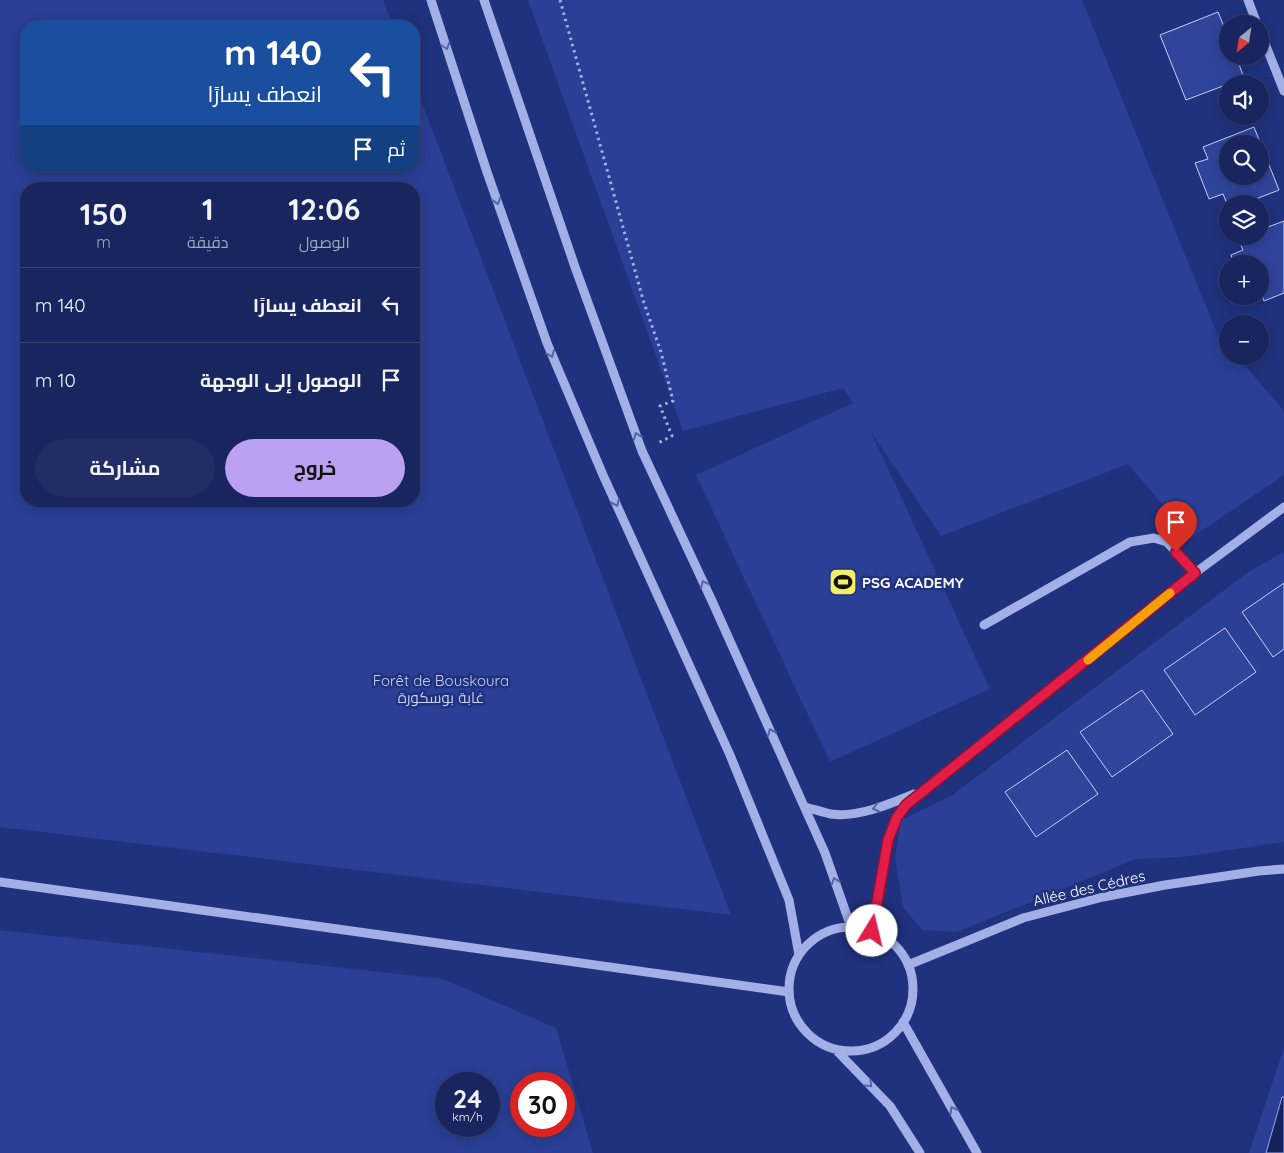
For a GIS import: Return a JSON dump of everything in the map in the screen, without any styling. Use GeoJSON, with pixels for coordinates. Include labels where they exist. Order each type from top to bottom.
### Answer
{"type":"FeatureCollection","features":[{"type":"Feature","properties":{"kind":"street"},"geometry":{"type":"LineString","coordinates":[[431,0],[487,172],[547,343],[603,475],[730,755],[789,900],[799,955]]}},
{"type":"Feature","properties":{"kind":"street"},"geometry":{"type":"LineString","coordinates":[[484,0],[575,267],[642,451],[805,807],[825,853],[851,927]]}},
{"type":"Feature","properties":{"kind":"street"},"geometry":{"type":"LineString","coordinates":[[1248,0],[1254,15]]}},
{"type":"Feature","properties":{"kind":"street"},"geometry":{"type":"LineString","coordinates":[[1269,53],[1284,91]]}},
{"type":"Feature","properties":{"kind":"street"},"geometry":{"type":"LineString","coordinates":[[872,931],[888,840],[897,817],[906,805],[921,791],[1195,573],[1284,507]]}},
{"type":"Feature","properties":{"kind":"street"},"geometry":{"type":"LineString","coordinates":[[984,625],[1130,542],[1154,538],[1166,542],[1195,573]]}},
{"type":"Feature","properties":{"kind":"street"},"geometry":{"type":"LineString","coordinates":[[805,807],[832,814],[860,812],[887,805],[921,791]]}},
{"type":"Feature","properties":{"kind":"street","name":"Allée des Cédres"},"geometry":{"type":"LineString","coordinates":[[908,965],[1023,918],[1165,885],[1284,869]]}},
{"type":"Feature","properties":{"kind":"street"},"geometry":{"type":"LineString","coordinates":[[0,882],[789,992]]}},
{"type":"Feature","properties":{"kind":"street"},"geometry":{"type":"LineString","coordinates":[[851,927],[872,931],[894,945],[908,965],[911,975],[912,994],[911,1004],[903,1022],[890,1037],[874,1047],[854,1051],[835,1049],[824,1045],[805,1031],[793,1011],[789,992],[791,973],[799,955],[806,946],[831,930],[851,927]]}},
{"type":"Feature","properties":{"kind":"street"},"geometry":{"type":"LineString","coordinates":[[903,1022],[977,1153]]}},
{"type":"Feature","properties":{"kind":"street"},"geometry":{"type":"LineString","coordinates":[[835,1049],[890,1106],[920,1153]]}},
{"type":"Feature","properties":{"kind":"path"},"geometry":{"type":"LineString","coordinates":[[560,0],[636,274],[661,352],[673,401],[660,406],[672,436],[642,451]]}},
{"type":"Feature","properties":{"kind":"green space","name":"Forêt de Bouskoura غابة بوسكورة"},"geometry":{"type":"Polygon","coordinates":[[[0,0],[383,0],[391,20],[20,20],[20,172],[420,172],[420,98],[731,915],[0,827],[0,0]]]}},
{"type":"Feature","properties":{"kind":"green space"},"geometry":{"type":"Polygon","coordinates":[[[528,0],[1082,0],[1219,335],[1219,365],[1245,365],[1284,411],[1284,475],[1191,538],[1128,464],[941,536],[871,432],[990,689],[830,762],[696,475],[853,403],[843,388],[683,431],[528,0]]]}},
{"type":"Feature","properties":{"kind":"green space"},"geometry":{"type":"Polygon","coordinates":[[[1284,552],[1284,842],[1182,857],[1136,859],[957,932],[922,930],[903,907],[895,857],[901,820],[951,796],[1248,572],[1284,552]]]}},
{"type":"Feature","properties":{"kind":"green space"},"geometry":{"type":"Polygon","coordinates":[[[0,930],[443,979],[556,1028],[569,1072],[510,1072],[510,1137],[575,1137],[575,1092],[593,1153],[0,1153],[0,930]]]}},
{"type":"Feature","properties":{"kind":"green space"},"geometry":{"type":"Polygon","coordinates":[[[1284,1048],[1284,1153],[1249,1153],[1284,1048]]]}},
{"type":"Feature","properties":{"kind":"shaded area"},"geometry":{"type":"Polygon","coordinates":[[[1282,1097],[1284,1097],[1284,1153],[1266,1153],[1282,1097]]]}},
{"type":"Feature","properties":{"kind":"building"},"geometry":{"type":"Polygon","coordinates":[[[1218,12],[1219,65],[1239,65],[1243,75],[1219,75],[1219,87],[1186,100],[1160,35],[1218,12]]]}},
{"type":"Feature","properties":{"kind":"building"},"geometry":{"type":"Polygon","coordinates":[[[1254,127],[1257,135],[1234,135],[1254,127]]]}},
{"type":"Feature","properties":{"kind":"building"},"geometry":{"type":"Polygon","coordinates":[[[1219,141],[1219,185],[1269,185],[1269,165],[1279,190],[1266,195],[1223,194],[1209,199],[1195,163],[1208,159],[1203,147],[1219,141]]]}},
{"type":"Feature","properties":{"kind":"building"},"geometry":{"type":"Polygon","coordinates":[[[1284,221],[1284,293],[1269,299],[1269,255],[1231,255],[1243,250],[1241,245],[1269,245],[1269,227],[1284,221]]]}},
{"type":"Feature","properties":{"kind":"building"},"geometry":{"type":"Polygon","coordinates":[[[1284,583],[1284,649],[1273,657],[1242,612],[1284,583]]]}},
{"type":"Feature","properties":{"kind":"building"},"geometry":{"type":"Polygon","coordinates":[[[1225,628],[1256,672],[1195,715],[1164,670],[1225,628]]]}},
{"type":"Feature","properties":{"kind":"building"},"geometry":{"type":"Polygon","coordinates":[[[1142,690],[1173,734],[1112,777],[1080,732],[1142,690]]]}},
{"type":"Feature","properties":{"kind":"building"},"geometry":{"type":"Polygon","coordinates":[[[1067,750],[1098,794],[1036,837],[1005,792],[1067,750]]]}},
{"type":"Feature","properties":{"kind":"slow traffic"},"geometry":{"type":"LineString","coordinates":[[1088,660],[1170,593]]}},
{"type":"Feature","properties":{"kind":"place","name":"PSG ACADEMY"},"geometry":{"type":"Point","coordinates":[843,582]}},
{"type":"Feature","properties":{"kind":"route"},"geometry":{"type":"LineString","coordinates":[[872,931],[888,840],[897,817],[906,805],[921,791],[1063,680],[1195,573],[1176,552]]}}]}
